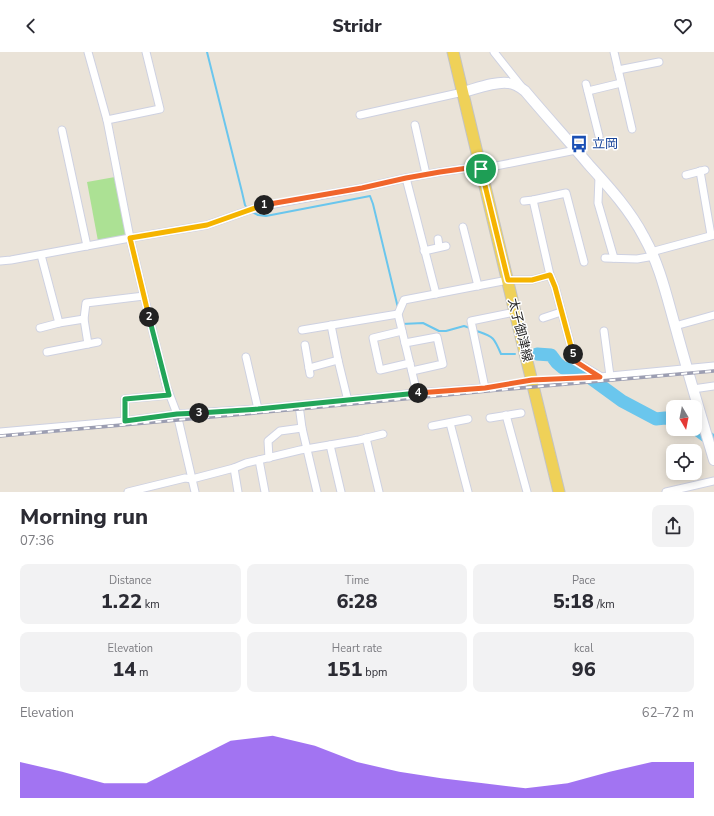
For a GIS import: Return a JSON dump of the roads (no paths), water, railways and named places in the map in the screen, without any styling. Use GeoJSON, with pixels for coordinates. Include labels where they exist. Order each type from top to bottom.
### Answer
{"type":"FeatureCollection","features":[{"type":"Feature","properties":{"kind":"main road","name":"太子御津線"},"geometry":{"type":"LineString","coordinates":[[453,52],[559,492]]}},
{"type":"Feature","properties":{"kind":"street"},"geometry":{"type":"LineString","coordinates":[[88,52],[107,120],[130,238],[144,296],[169,395],[177,414],[195,492]]}},
{"type":"Feature","properties":{"kind":"street"},"geometry":{"type":"LineString","coordinates":[[107,120],[160,109],[146,52]]}},
{"type":"Feature","properties":{"kind":"street"},"geometry":{"type":"LineString","coordinates":[[494,52],[525,91],[624,206],[645,238],[653,254],[664,284],[714,460]]}},
{"type":"Feature","properties":{"kind":"street"},"geometry":{"type":"LineString","coordinates":[[614,52],[632,129]]}},
{"type":"Feature","properties":{"kind":"street"},"geometry":{"type":"LineString","coordinates":[[618,70],[659,62]]}},
{"type":"Feature","properties":{"kind":"street"},"geometry":{"type":"LineString","coordinates":[[360,115],[502,83],[510,83],[525,91]]}},
{"type":"Feature","properties":{"kind":"street"},"geometry":{"type":"LineString","coordinates":[[599,136],[587,87],[621,83]]}},
{"type":"Feature","properties":{"kind":"street"},"geometry":{"type":"LineString","coordinates":[[415,125],[426,174]]}},
{"type":"Feature","properties":{"kind":"street"},"geometry":{"type":"LineString","coordinates":[[62,130],[87,246]]}},
{"type":"Feature","properties":{"kind":"street"},"geometry":{"type":"LineString","coordinates":[[0,261],[207,225],[258,207],[362,188],[426,174],[468,168],[481,169],[576,150]]}},
{"type":"Feature","properties":{"kind":"street"},"geometry":{"type":"LineString","coordinates":[[605,258],[637,259],[713,235],[702,171],[686,175]]}},
{"type":"Feature","properties":{"kind":"street"},"geometry":{"type":"LineString","coordinates":[[600,177],[598,202],[614,258]]}},
{"type":"Feature","properties":{"kind":"street"},"geometry":{"type":"LineString","coordinates":[[406,178],[436,294]]}},
{"type":"Feature","properties":{"kind":"street"},"geometry":{"type":"LineString","coordinates":[[524,200],[533,200],[566,193],[584,262]]}},
{"type":"Feature","properties":{"kind":"street"},"geometry":{"type":"LineString","coordinates":[[533,200],[550,275],[555,287],[575,361],[600,377]]}},
{"type":"Feature","properties":{"kind":"street"},"geometry":{"type":"LineString","coordinates":[[463,227],[478,286]]}},
{"type":"Feature","properties":{"kind":"street"},"geometry":{"type":"LineString","coordinates":[[424,251],[443,247],[438,239]]}},
{"type":"Feature","properties":{"kind":"street"},"geometry":{"type":"LineString","coordinates":[[41,255],[58,323]]}},
{"type":"Feature","properties":{"kind":"street"},"geometry":{"type":"LineString","coordinates":[[417,393],[398,314],[404,300],[508,280],[532,280],[550,275]]}},
{"type":"Feature","properties":{"kind":"street"},"geometry":{"type":"LineString","coordinates":[[88,344],[84,319],[86,303],[144,296]]}},
{"type":"Feature","properties":{"kind":"street"},"geometry":{"type":"LineString","coordinates":[[485,388],[471,321],[515,312]]}},
{"type":"Feature","properties":{"kind":"street"},"geometry":{"type":"LineString","coordinates":[[543,318],[561,312]]}},
{"type":"Feature","properties":{"kind":"street"},"geometry":{"type":"LineString","coordinates":[[302,330],[398,314]]}},
{"type":"Feature","properties":{"kind":"street"},"geometry":{"type":"LineString","coordinates":[[675,326],[714,315]]}},
{"type":"Feature","properties":{"kind":"street"},"geometry":{"type":"LineString","coordinates":[[40,328],[58,323],[84,319]]}},
{"type":"Feature","properties":{"kind":"street"},"geometry":{"type":"LineString","coordinates":[[331,325],[348,401]]}},
{"type":"Feature","properties":{"kind":"street"},"geometry":{"type":"LineString","coordinates":[[402,331],[373,338],[380,370],[410,363]]}},
{"type":"Feature","properties":{"kind":"street"},"geometry":{"type":"LineString","coordinates":[[604,331],[610,376]]}},
{"type":"Feature","properties":{"kind":"street"},"geometry":{"type":"LineString","coordinates":[[405,343],[436,337],[443,364],[412,371]]}},
{"type":"Feature","properties":{"kind":"street"},"geometry":{"type":"LineString","coordinates":[[47,352],[98,342]]}},
{"type":"Feature","properties":{"kind":"street"},"geometry":{"type":"LineString","coordinates":[[305,345],[310,371],[338,360]]}},
{"type":"Feature","properties":{"kind":"street"},"geometry":{"type":"LineString","coordinates":[[246,357],[258,409]]}},
{"type":"Feature","properties":{"kind":"street"},"geometry":{"type":"LineString","coordinates":[[0,432],[125,421],[177,414],[258,409],[417,393],[485,388],[532,380],[600,377],[714,366]]}},
{"type":"Feature","properties":{"kind":"street"},"geometry":{"type":"LineString","coordinates":[[693,389],[714,386]]}},
{"type":"Feature","properties":{"kind":"street"},"geometry":{"type":"LineString","coordinates":[[125,421],[125,399],[169,395]]}},
{"type":"Feature","properties":{"kind":"street"},"geometry":{"type":"LineString","coordinates":[[300,405],[302,428],[318,492]]}},
{"type":"Feature","properties":{"kind":"street"},"geometry":{"type":"LineString","coordinates":[[490,418],[521,413]]}},
{"type":"Feature","properties":{"kind":"street"},"geometry":{"type":"LineString","coordinates":[[506,416],[527,492]]}},
{"type":"Feature","properties":{"kind":"street"},"geometry":{"type":"LineString","coordinates":[[432,426],[468,419]]}},
{"type":"Feature","properties":{"kind":"street"},"geometry":{"type":"LineString","coordinates":[[450,423],[468,492]]}},
{"type":"Feature","properties":{"kind":"street"},"geometry":{"type":"LineString","coordinates":[[269,458],[268,441],[280,431],[302,428]]}},
{"type":"Feature","properties":{"kind":"street"},"geometry":{"type":"LineString","coordinates":[[128,492],[185,478],[192,480],[246,463],[383,434]]}},
{"type":"Feature","properties":{"kind":"street"},"geometry":{"type":"LineString","coordinates":[[366,438],[379,492]]}},
{"type":"Feature","properties":{"kind":"street"},"geometry":{"type":"LineString","coordinates":[[330,445],[341,492]]}},
{"type":"Feature","properties":{"kind":"street"},"geometry":{"type":"LineString","coordinates":[[259,460],[265,492]]}},
{"type":"Feature","properties":{"kind":"street"},"geometry":{"type":"LineString","coordinates":[[234,468],[238,492]]}},
{"type":"Feature","properties":{"kind":"street"},"geometry":{"type":"LineString","coordinates":[[666,492],[714,481]]}},
{"type":"Feature","properties":{"kind":"waterway"},"geometry":{"type":"LineString","coordinates":[[207,52],[247,208]]}},
{"type":"Feature","properties":{"kind":"waterway"},"geometry":{"type":"LineString","coordinates":[[252,212],[258,215],[266,216],[370,196],[398,308]]}},
{"type":"Feature","properties":{"kind":"waterway"},"geometry":{"type":"LineString","coordinates":[[402,324],[423,323],[439,331],[446,331],[464,326],[470,328]]}},
{"type":"Feature","properties":{"kind":"waterway"},"geometry":{"type":"LineString","coordinates":[[474,330],[492,338],[501,354],[515,354]]}},
{"type":"Feature","properties":{"kind":"waterway"},"geometry":{"type":"LineString","coordinates":[[537,354],[551,355],[563,368],[578,369],[622,401],[656,419],[666,418]]}},
{"type":"Feature","properties":{"kind":"waterway"},"geometry":{"type":"LineString","coordinates":[[702,433],[714,442]]}},
{"type":"Feature","properties":{"kind":"railway"},"geometry":{"type":"LineString","coordinates":[[0,436],[714,371]]}},
{"type":"Feature","properties":{"kind":"place","name":"立岡"},"geometry":{"type":"Point","coordinates":[579,144]}}]}
